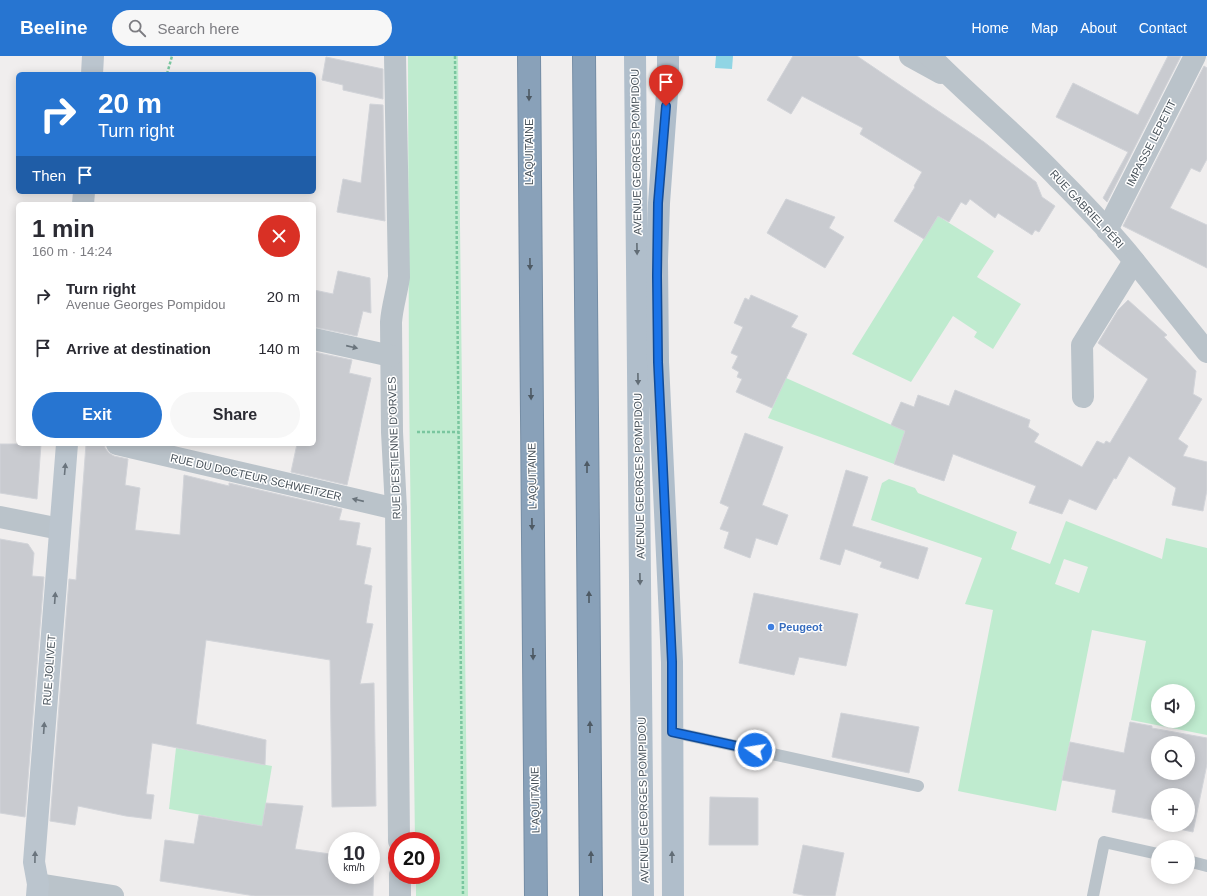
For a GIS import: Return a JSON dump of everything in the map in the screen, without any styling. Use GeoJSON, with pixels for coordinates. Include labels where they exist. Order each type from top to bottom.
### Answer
{"type":"FeatureCollection","features":[{"type":"Feature","properties":{"kind":"highway","name":"L'AQUITAINE"},"geometry":{"type":"LineString","coordinates":[[529,56],[536,896]]}},
{"type":"Feature","properties":{"kind":"highway"},"geometry":{"type":"LineString","coordinates":[[584,56],[591,896]]}},
{"type":"Feature","properties":{"kind":"main road","name":"AVENUE GEORGES POMPIDOU"},"geometry":{"type":"LineString","coordinates":[[635,56],[644,896]]}},
{"type":"Feature","properties":{"kind":"main road","name":"AVENUE GEORGES POMPIDOU"},"geometry":{"type":"LineString","coordinates":[[668,56],[668,80],[658,203],[657,261],[658,362],[672,662],[672,896]]}},
{"type":"Feature","properties":{"kind":"street"},"geometry":{"type":"LineString","coordinates":[[92,72],[93,56]]}},
{"type":"Feature","properties":{"kind":"street","name":"RUE D'ESTIENNE D'ORVES"},"geometry":{"type":"LineString","coordinates":[[395,56],[399,277],[391,310],[391,356],[392,432],[396,509],[399,832]]}},
{"type":"Feature","properties":{"kind":"street","name":"RUE GABRIEL PÉRI"},"geometry":{"type":"LineString","coordinates":[[910,56],[954,80]]}},
{"type":"Feature","properties":{"kind":"street","name":"RUE GABRIEL PÉRI"},"geometry":{"type":"LineString","coordinates":[[930,56],[1056,176],[1107,230],[1134,261],[1207,352]]}},
{"type":"Feature","properties":{"kind":"street","name":"IMPASSE LEPETIT"},"geometry":{"type":"LineString","coordinates":[[1107,230],[1195,56]]}},
{"type":"Feature","properties":{"kind":"street"},"geometry":{"type":"LineString","coordinates":[[1083,396],[1082,345],[1134,261]]}},
{"type":"Feature","properties":{"kind":"street"},"geometry":{"type":"LineString","coordinates":[[316,339],[391,356]]}},
{"type":"Feature","properties":{"kind":"street","name":"RUE JOLIVET"},"geometry":{"type":"LineString","coordinates":[[38,890],[34,862],[67,446]]}},
{"type":"Feature","properties":{"kind":"street","name":"RUE DU DOCTEUR SCHWEITZER"},"geometry":{"type":"LineString","coordinates":[[126,446],[396,509]]}},
{"type":"Feature","properties":{"kind":"street"},"geometry":{"type":"LineString","coordinates":[[0,517],[60,529]]}},
{"type":"Feature","properties":{"kind":"street"},"geometry":{"type":"LineString","coordinates":[[400,884],[400,896]]}},
{"type":"Feature","properties":{"kind":"street"},"geometry":{"type":"LineString","coordinates":[[38,890],[113,896]]}},
{"type":"Feature","properties":{"kind":"lane"},"geometry":{"type":"LineString","coordinates":[[672,732],[918,786]]}},
{"type":"Feature","properties":{"kind":"lane"},"geometry":{"type":"LineString","coordinates":[[1093,896],[1104,842],[1151,852]]}},
{"type":"Feature","properties":{"kind":"lane"},"geometry":{"type":"LineString","coordinates":[[1195,863],[1207,866]]}},
{"type":"Feature","properties":{"kind":"path"},"geometry":{"type":"LineString","coordinates":[[168,72],[172,56]]}},
{"type":"Feature","properties":{"kind":"path"},"geometry":{"type":"LineString","coordinates":[[455,56],[463,896]]}},
{"type":"Feature","properties":{"kind":"path"},"geometry":{"type":"LineString","coordinates":[[416,432],[459,432]]}},
{"type":"Feature","properties":{"kind":"green space"},"geometry":{"type":"Polygon","coordinates":[[[408,56],[458,56],[468,896],[416,896],[416,884],[440,884],[440,832],[415,832],[409,388],[408,56]]]}},
{"type":"Feature","properties":{"kind":"green space"},"geometry":{"type":"Polygon","coordinates":[[[938,216],[994,251],[977,277],[1021,304],[993,349],[974,337],[977,332],[953,316],[911,382],[852,354],[938,216]]]}},
{"type":"Feature","properties":{"kind":"green space"},"geometry":{"type":"Polygon","coordinates":[[[786,378],[905,431],[894,464],[768,418],[786,378]]]}},
{"type":"Feature","properties":{"kind":"green space"},"geometry":{"type":"Polygon","coordinates":[[[889,479],[915,488],[918,493],[1017,532],[1011,549],[1050,564],[1066,521],[1162,559],[1166,538],[1207,548],[1207,735],[1172,728],[1195,728],[1195,684],[1151,684],[1151,724],[1131,720],[1146,641],[1092,630],[1056,811],[958,791],[993,610],[965,604],[982,558],[871,520],[882,483],[889,479]],[[1064,559],[1055,584],[1079,593],[1088,567],[1064,559]]]}},
{"type":"Feature","properties":{"kind":"green space"},"geometry":{"type":"Polygon","coordinates":[[[176,748],[272,766],[262,826],[169,809],[176,748]]]}},
{"type":"Feature","properties":{"kind":"water"},"geometry":{"type":"Polygon","coordinates":[[[716,56],[733,56],[732,69],[715,68],[716,56]]]}},
{"type":"Feature","properties":{"kind":"building"},"geometry":{"type":"Polygon","coordinates":[[[793,56],[857,56],[984,142],[1036,182],[1042,197],[1055,206],[1039,232],[1035,230],[1032,235],[998,213],[995,218],[970,199],[966,205],[961,202],[949,222],[938,216],[924,239],[894,221],[915,187],[914,186],[922,172],[860,134],[863,128],[802,96],[791,114],[767,100],[793,56]]]}},
{"type":"Feature","properties":{"kind":"building"},"geometry":{"type":"Polygon","coordinates":[[[1168,56],[1181,56],[1107,202],[1103,198],[1128,152],[1056,117],[1073,83],[1138,115],[1168,56]]]}},
{"type":"Feature","properties":{"kind":"building"},"geometry":{"type":"Polygon","coordinates":[[[326,57],[383,69],[383,99],[343,90],[343,85],[322,80],[326,57]]]}},
{"type":"Feature","properties":{"kind":"building"},"geometry":{"type":"Polygon","coordinates":[[[1204,66],[1207,68],[1207,159],[1200,172],[1191,168],[1170,208],[1207,225],[1207,268],[1123,226],[1204,66]]]}},
{"type":"Feature","properties":{"kind":"building"},"geometry":{"type":"Polygon","coordinates":[[[370,104],[383,105],[385,221],[337,212],[343,179],[361,183],[370,104]]]}},
{"type":"Feature","properties":{"kind":"building"},"geometry":{"type":"Polygon","coordinates":[[[786,199],[835,217],[829,228],[844,237],[825,268],[767,233],[786,199]]]}},
{"type":"Feature","properties":{"kind":"building"},"geometry":{"type":"Polygon","coordinates":[[[338,271],[370,278],[371,313],[363,311],[357,336],[316,327],[316,290],[333,294],[338,271]]]}},
{"type":"Feature","properties":{"kind":"building"},"geometry":{"type":"Polygon","coordinates":[[[751,295],[798,316],[791,327],[807,334],[772,408],[736,392],[742,379],[737,377],[739,372],[732,368],[738,356],[731,353],[743,327],[734,323],[745,298],[749,300],[751,295]]]}},
{"type":"Feature","properties":{"kind":"building"},"geometry":{"type":"Polygon","coordinates":[[[1128,300],[1167,335],[1164,337],[1196,371],[1193,394],[1202,399],[1178,439],[1188,446],[1183,456],[1207,462],[1207,490],[1203,511],[1172,505],[1176,488],[1129,456],[1116,479],[1114,478],[1096,510],[1069,499],[1062,514],[1029,503],[1036,486],[953,454],[944,481],[894,464],[905,431],[891,425],[901,402],[914,407],[918,395],[949,406],[955,390],[1030,420],[1028,427],[1039,434],[1034,442],[1082,467],[1097,441],[1104,444],[1106,441],[1110,443],[1148,379],[1098,343],[1118,310],[1128,300]]]}},
{"type":"Feature","properties":{"kind":"building"},"geometry":{"type":"Polygon","coordinates":[[[316,352],[352,360],[349,373],[371,378],[347,485],[291,472],[297,446],[316,446],[316,352]]]}},
{"type":"Feature","properties":{"kind":"building"},"geometry":{"type":"Polygon","coordinates":[[[745,433],[783,447],[762,505],[788,515],[777,545],[756,538],[750,558],[724,548],[729,532],[720,529],[729,507],[720,503],[745,433]]]}},
{"type":"Feature","properties":{"kind":"building"},"geometry":{"type":"Polygon","coordinates":[[[0,444],[16,444],[16,446],[41,446],[37,499],[0,493],[0,444]]]}},
{"type":"Feature","properties":{"kind":"building"},"geometry":{"type":"Polygon","coordinates":[[[86,446],[105,446],[109,453],[114,456],[128,459],[125,485],[140,488],[135,530],[180,535],[184,475],[229,486],[229,483],[342,509],[339,520],[360,523],[356,545],[371,548],[364,584],[372,586],[366,623],[373,624],[360,684],[374,683],[376,806],[332,807],[330,660],[206,640],[196,724],[266,740],[265,765],[152,743],[146,794],[154,795],[151,819],[126,816],[78,806],[75,825],[50,821],[69,579],[76,580],[86,446]]]}},
{"type":"Feature","properties":{"kind":"building"},"geometry":{"type":"Polygon","coordinates":[[[846,470],[868,477],[852,526],[928,548],[918,579],[880,567],[882,562],[845,549],[840,565],[820,559],[846,470]]]}},
{"type":"Feature","properties":{"kind":"building"},"geometry":{"type":"Polygon","coordinates":[[[0,539],[28,544],[34,553],[32,576],[44,577],[25,817],[0,813],[0,539]]]}},
{"type":"Feature","properties":{"kind":"building"},"geometry":{"type":"Polygon","coordinates":[[[754,593],[858,614],[846,666],[799,657],[794,675],[739,663],[754,593]]]}},
{"type":"Feature","properties":{"kind":"building"},"geometry":{"type":"Polygon","coordinates":[[[841,713],[919,727],[909,773],[832,757],[841,713]]]}},
{"type":"Feature","properties":{"kind":"building"},"geometry":{"type":"Polygon","coordinates":[[[1130,722],[1151,726],[1151,728],[1207,738],[1207,764],[1195,822],[1195,788],[1151,788],[1151,820],[1112,812],[1116,790],[1062,780],[1070,742],[1124,753],[1130,722]]]}},
{"type":"Feature","properties":{"kind":"building"},"geometry":{"type":"Polygon","coordinates":[[[710,797],[758,798],[758,845],[709,845],[710,797]]]}},
{"type":"Feature","properties":{"kind":"building"},"geometry":{"type":"Polygon","coordinates":[[[266,803],[303,806],[295,849],[328,854],[328,884],[373,884],[373,896],[255,896],[160,881],[165,840],[194,844],[199,815],[262,826],[266,803]]]}},
{"type":"Feature","properties":{"kind":"building"},"geometry":{"type":"Polygon","coordinates":[[[803,845],[844,853],[835,896],[807,896],[793,893],[803,845]]]}},
{"type":"Feature","properties":{"kind":"place","name":"Peugeot"},"geometry":{"type":"Point","coordinates":[771,627]}},
{"type":"Feature","properties":{"kind":"route"},"geometry":{"type":"LineString","coordinates":[[666,106],[658,203],[657,276],[658,362],[672,662],[672,732],[755,750]]}}]}
